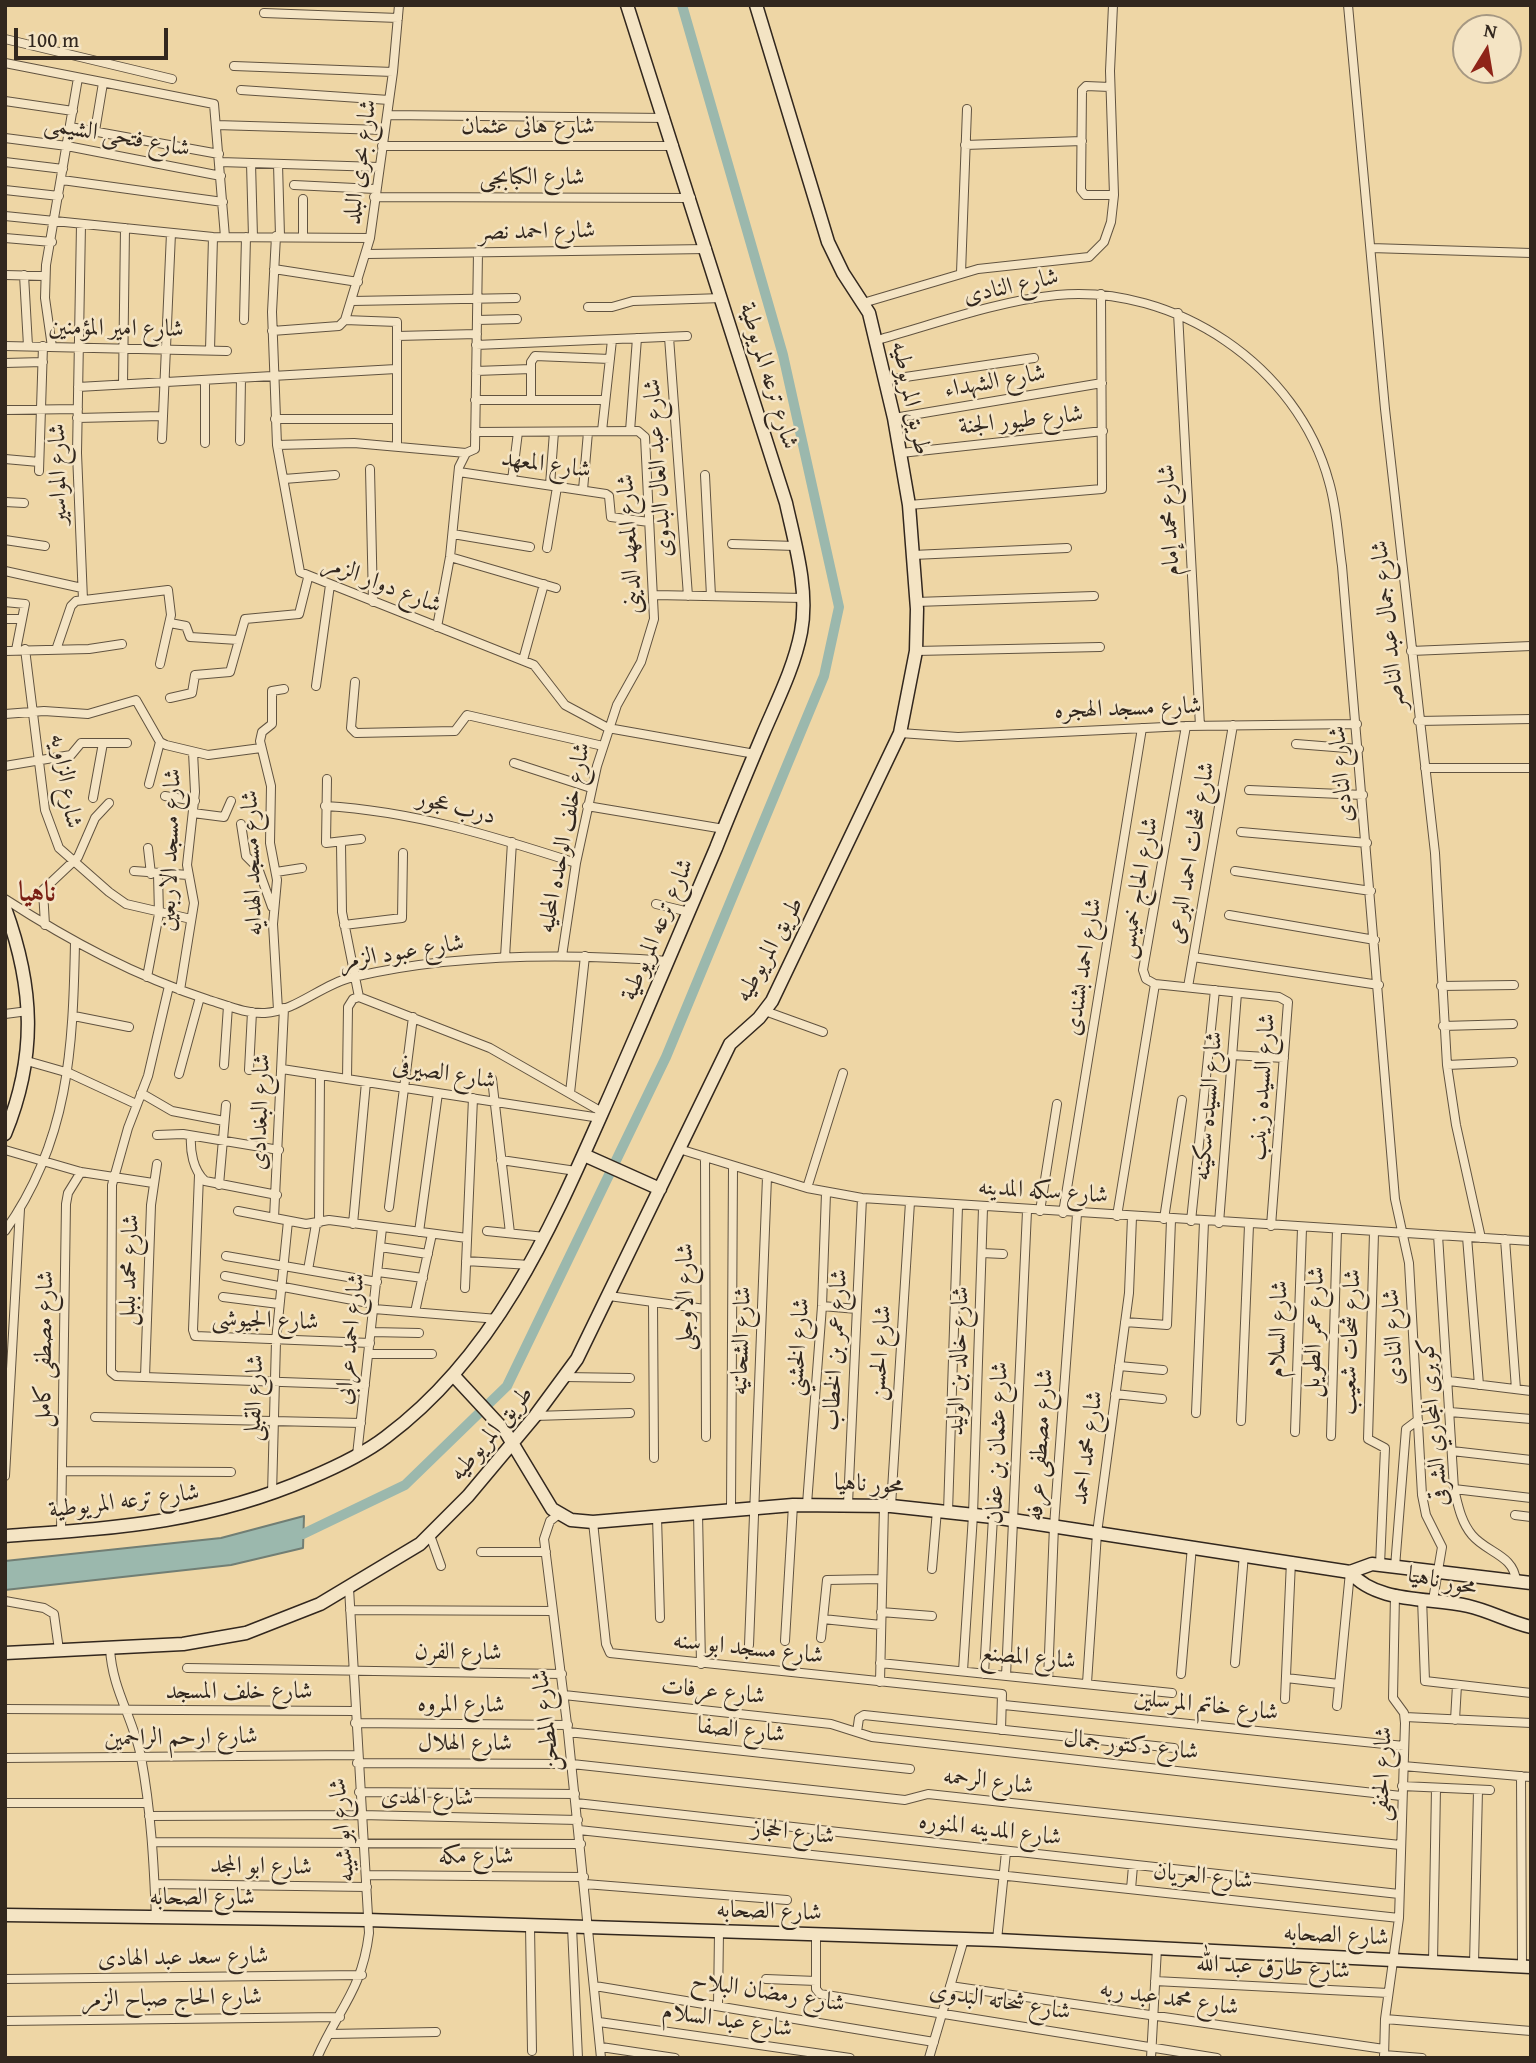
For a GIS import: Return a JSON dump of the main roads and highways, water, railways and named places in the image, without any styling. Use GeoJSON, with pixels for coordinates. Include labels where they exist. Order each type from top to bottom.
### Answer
{"type":"FeatureCollection","features":[{"type":"Feature","properties":{"kind":"waterway"},"geometry":{"type":"LineString","coordinates":[[303,1534],[405,1485],[507,1386],[666,1057],[824,676],[839,607],[783,355],[682,5]]}},
{"type":"Feature","properties":{"kind":"district","name":"ناهيا"},"geometry":{"type":"Point","coordinates":[37,894]}}]}
